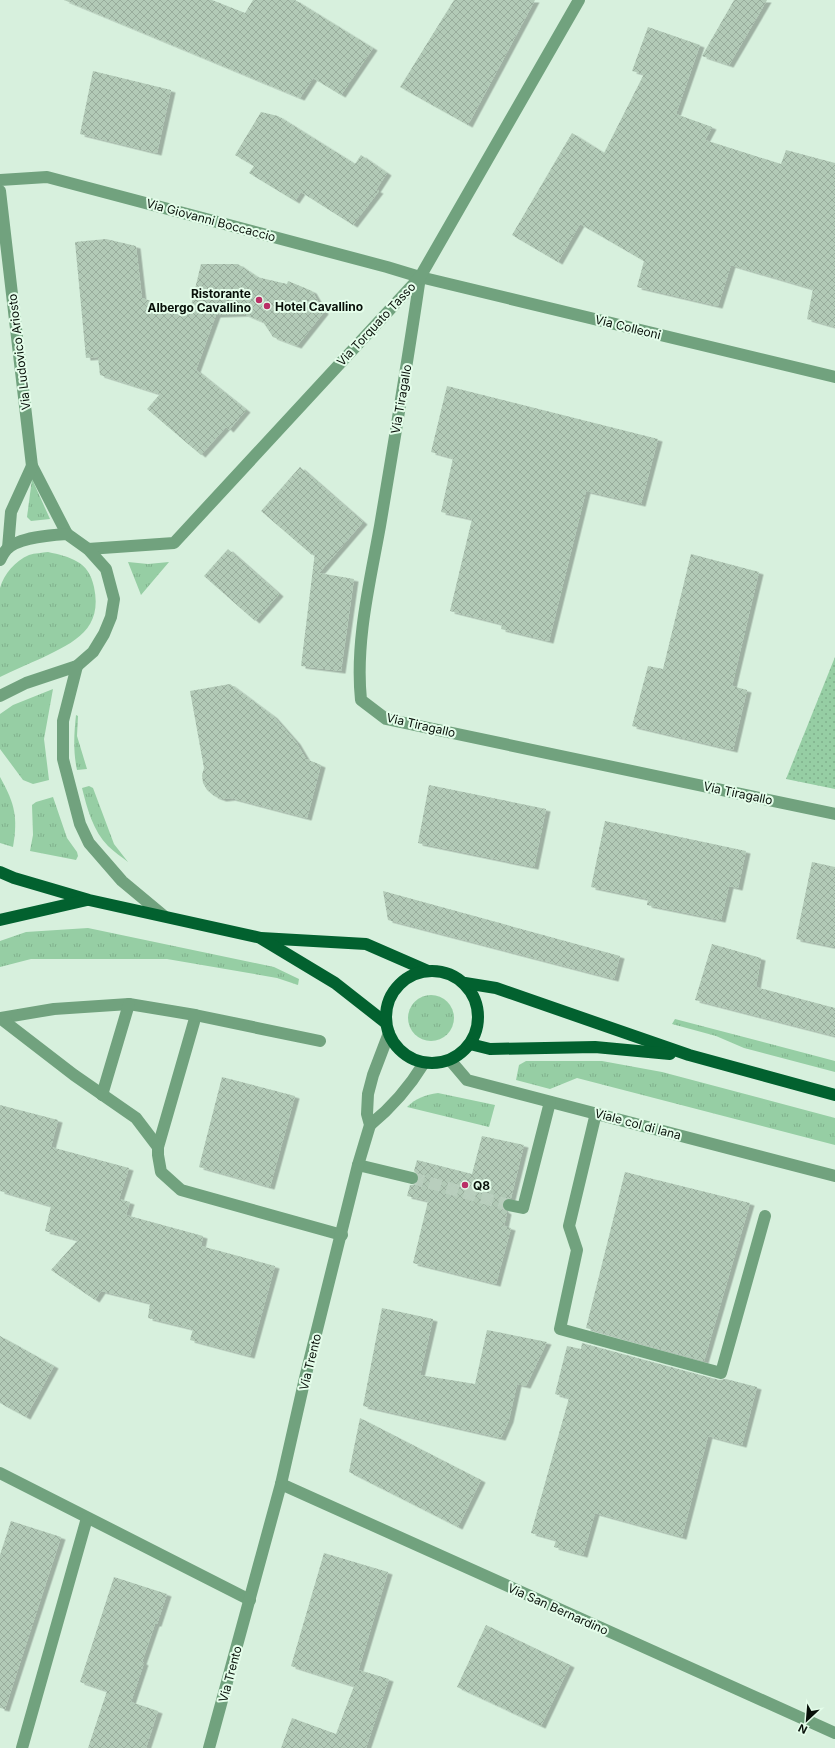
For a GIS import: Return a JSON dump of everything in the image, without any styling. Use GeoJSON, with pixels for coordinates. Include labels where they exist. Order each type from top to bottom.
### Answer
{"type":"FeatureCollection","features":[{"type":"Feature","properties":{"kind":"main road"},"geometry":{"type":"LineString","coordinates":[[0,872],[14,878],[89,900],[261,938],[366,944],[428,971]]}},
{"type":"Feature","properties":{"kind":"main road"},"geometry":{"type":"LineString","coordinates":[[0,920],[89,900]]}},
{"type":"Feature","properties":{"kind":"main road"},"geometry":{"type":"LineString","coordinates":[[261,938],[335,983],[387,1028]]}},
{"type":"Feature","properties":{"kind":"main road"},"geometry":{"type":"LineString","coordinates":[[428,971],[441,972],[454,976],[464,983],[473,994],[478,1006],[479,1019],[476,1032],[470,1044],[461,1053],[450,1060],[437,1063],[424,1063],[402,1053],[394,1044],[387,1028],[386,1011],[396,988],[405,979],[416,973],[428,971]]}},
{"type":"Feature","properties":{"kind":"main road"},"geometry":{"type":"LineString","coordinates":[[464,983],[496,988],[689,1055],[835,1095]]}},
{"type":"Feature","properties":{"kind":"main road"},"geometry":{"type":"LineString","coordinates":[[470,1044],[490,1049],[595,1047],[689,1055]]}},
{"type":"Feature","properties":{"kind":"street","name":"Via Torquato Tasso"},"geometry":{"type":"LineString","coordinates":[[88,549],[174,544],[420,277],[579,0]]}},
{"type":"Feature","properties":{"kind":"street","name":"Via Giovanni Boccaccio"},"geometry":{"type":"LineString","coordinates":[[0,180],[47,177],[379,264],[420,277]]}},
{"type":"Feature","properties":{"kind":"street","name":"Via Ludovico Ariosto"},"geometry":{"type":"LineString","coordinates":[[0,191],[32,466],[67,534]]}},
{"type":"Feature","properties":{"kind":"street","name":"Via Colleoni"},"geometry":{"type":"LineString","coordinates":[[420,277],[835,377]]}},
{"type":"Feature","properties":{"kind":"street","name":"Via Tiragallo"},"geometry":{"type":"LineString","coordinates":[[420,277],[407,367],[366,608],[358,675],[361,700],[386,719],[835,814]]}},
{"type":"Feature","properties":{"kind":"street"},"geometry":{"type":"LineString","coordinates":[[0,559],[8,548],[11,512],[32,466]]}},
{"type":"Feature","properties":{"kind":"street"},"geometry":{"type":"LineString","coordinates":[[0,696],[26,682],[77,666],[93,652],[104,634],[111,617],[114,599],[106,569],[88,549],[67,534],[40,536],[8,548]]}},
{"type":"Feature","properties":{"kind":"street"},"geometry":{"type":"LineString","coordinates":[[77,666],[63,721],[63,759],[80,824],[89,843],[122,881],[164,916]]}},
{"type":"Feature","properties":{"kind":"street"},"geometry":{"type":"LineString","coordinates":[[102,1095],[129,1004]]}},
{"type":"Feature","properties":{"kind":"street"},"geometry":{"type":"LineString","coordinates":[[0,1018],[54,1009],[129,1004],[195,1015],[320,1041]]}},
{"type":"Feature","properties":{"kind":"street"},"geometry":{"type":"LineString","coordinates":[[195,1015],[158,1147],[161,1172],[181,1190],[342,1235]]}},
{"type":"Feature","properties":{"kind":"street"},"geometry":{"type":"LineString","coordinates":[[0,1018],[74,1075],[136,1118],[158,1147]]}},
{"type":"Feature","properties":{"kind":"street","name":"Via Trento"},"geometry":{"type":"LineString","coordinates":[[209,1748],[282,1484],[306,1378],[358,1165],[370,1124],[367,1114],[368,1094],[387,1028]]}},
{"type":"Feature","properties":{"kind":"street","name":"Viale col di lana"},"geometry":{"type":"LineString","coordinates":[[450,1060],[468,1080],[835,1176]]}},
{"type":"Feature","properties":{"kind":"street"},"geometry":{"type":"LineString","coordinates":[[370,1124],[383,1115],[411,1083],[424,1063]]}},
{"type":"Feature","properties":{"kind":"street"},"geometry":{"type":"LineString","coordinates":[[509,1205],[523,1208],[550,1102]]}},
{"type":"Feature","properties":{"kind":"street"},"geometry":{"type":"LineString","coordinates":[[596,1113],[569,1226],[577,1250],[560,1329],[720,1373],[765,1216]]}},
{"type":"Feature","properties":{"kind":"street"},"geometry":{"type":"LineString","coordinates":[[358,1165],[412,1178]]}},
{"type":"Feature","properties":{"kind":"street"},"geometry":{"type":"LineString","coordinates":[[0,1473],[250,1600]]}},
{"type":"Feature","properties":{"kind":"street","name":"Via San Bernardino"},"geometry":{"type":"LineString","coordinates":[[282,1484],[835,1733]]}},
{"type":"Feature","properties":{"kind":"street"},"geometry":{"type":"LineString","coordinates":[[22,1748],[87,1518]]}},
{"type":"Feature","properties":{"kind":"green space"},"geometry":{"type":"Polygon","coordinates":[[[32,479],[50,519],[31,521],[27,517],[32,479]]]}},
{"type":"Feature","properties":{"kind":"green space"},"geometry":{"type":"Polygon","coordinates":[[[48,552],[71,558],[88,571],[94,587],[96,601],[94,614],[90,624],[75,640],[42,658],[0,677],[0,588],[4,578],[11,568],[19,561],[29,555],[48,552]]]}},
{"type":"Feature","properties":{"kind":"green space"},"geometry":{"type":"Polygon","coordinates":[[[128,562],[148,564],[169,562],[141,595],[128,562]]]}},
{"type":"Feature","properties":{"kind":"green space"},"geometry":{"type":"Polygon","coordinates":[[[835,657],[835,789],[786,779],[835,657]]]}},
{"type":"Feature","properties":{"kind":"green space"},"geometry":{"type":"Polygon","coordinates":[[[53,689],[44,739],[49,780],[33,784],[23,780],[0,749],[0,714],[13,705],[53,689]]]}},
{"type":"Feature","properties":{"kind":"green space"},"geometry":{"type":"Polygon","coordinates":[[[76,715],[78,716],[77,736],[87,769],[77,770],[74,742],[76,715]]]}},
{"type":"Feature","properties":{"kind":"green space"},"geometry":{"type":"Polygon","coordinates":[[[0,777],[9,795],[14,811],[15,827],[13,847],[0,843],[0,777]]]}},
{"type":"Feature","properties":{"kind":"green space"},"geometry":{"type":"Polygon","coordinates":[[[89,786],[93,788],[114,844],[128,862],[108,846],[94,826],[88,811],[82,788],[89,786]]]}},
{"type":"Feature","properties":{"kind":"green space"},"geometry":{"type":"Polygon","coordinates":[[[53,797],[67,838],[77,852],[78,856],[76,860],[30,851],[33,835],[32,805],[36,802],[53,797]]]}},
{"type":"Feature","properties":{"kind":"green space"},"geometry":{"type":"Polygon","coordinates":[[[88,928],[274,967],[299,979],[298,985],[277,978],[167,959],[31,959],[0,967],[0,941],[26,932],[88,928]]]}},
{"type":"Feature","properties":{"kind":"green space"},"geometry":{"type":"Polygon","coordinates":[[[426,995],[436,995],[444,999],[450,1005],[454,1013],[454,1023],[450,1031],[444,1037],[436,1041],[426,1041],[418,1037],[412,1031],[408,1023],[408,1013],[412,1005],[418,999],[426,995]]]}},
{"type":"Feature","properties":{"kind":"green space"},"geometry":{"type":"Polygon","coordinates":[[[675,1019],[835,1061],[835,1072],[744,1048],[716,1036],[672,1024],[675,1019]]]}},
{"type":"Feature","properties":{"kind":"green space"},"geometry":{"type":"Polygon","coordinates":[[[526,1061],[602,1061],[662,1072],[835,1118],[835,1145],[577,1078],[550,1089],[516,1080],[519,1065],[526,1061]]]}},
{"type":"Feature","properties":{"kind":"green space"},"geometry":{"type":"Polygon","coordinates":[[[438,1093],[495,1105],[489,1127],[407,1107],[421,1097],[438,1093]]]}},
{"type":"Feature","properties":{"kind":"building"},"geometry":{"type":"Polygon","coordinates":[[[64,0],[212,0],[245,13],[253,0],[295,0],[373,48],[341,95],[313,78],[300,98],[64,0]]]}},
{"type":"Feature","properties":{"kind":"building"},"geometry":{"type":"Polygon","coordinates":[[[454,0],[535,0],[468,125],[400,87],[454,0]]]}},
{"type":"Feature","properties":{"kind":"building"},"geometry":{"type":"Polygon","coordinates":[[[734,0],[767,0],[729,65],[702,56],[734,0]]]}},
{"type":"Feature","properties":{"kind":"building"},"geometry":{"type":"Polygon","coordinates":[[[648,27],[700,45],[676,114],[712,127],[705,140],[781,164],[786,150],[835,163],[835,327],[807,319],[813,289],[731,265],[718,306],[637,287],[644,261],[580,224],[558,262],[512,235],[572,133],[604,153],[644,74],[632,71],[648,27]]]}},
{"type":"Feature","properties":{"kind":"building"},"geometry":{"type":"Polygon","coordinates":[[[93,71],[171,90],[157,153],[80,134],[93,71]]]}},
{"type":"Feature","properties":{"kind":"building"},"geometry":{"type":"Polygon","coordinates":[[[261,112],[278,116],[355,164],[361,155],[387,173],[376,190],[379,191],[353,225],[301,192],[295,201],[249,173],[254,166],[235,155],[261,112]]]}},
{"type":"Feature","properties":{"kind":"building"},"geometry":{"type":"Polygon","coordinates":[[[106,239],[136,246],[142,298],[189,314],[201,264],[238,264],[257,277],[287,284],[288,281],[312,291],[324,312],[297,346],[273,337],[263,322],[244,314],[216,315],[196,370],[246,410],[229,430],[226,427],[201,455],[147,409],[160,394],[100,375],[98,357],[86,358],[75,242],[106,239]]]}},
{"type":"Feature","properties":{"kind":"building"},"geometry":{"type":"Polygon","coordinates":[[[447,386],[658,439],[641,504],[586,491],[549,641],[501,629],[502,624],[450,611],[472,519],[441,512],[453,458],[431,452],[447,386]]]}},
{"type":"Feature","properties":{"kind":"building"},"geometry":{"type":"Polygon","coordinates":[[[300,467],[363,522],[319,573],[354,579],[341,671],[301,666],[315,552],[312,555],[261,511],[300,467]]]}},
{"type":"Feature","properties":{"kind":"building"},"geometry":{"type":"Polygon","coordinates":[[[228,549],[279,594],[255,621],[204,576],[228,549]]]}},
{"type":"Feature","properties":{"kind":"building"},"geometry":{"type":"Polygon","coordinates":[[[691,554],[759,572],[732,686],[747,690],[733,750],[632,726],[648,666],[663,669],[691,554]]]}},
{"type":"Feature","properties":{"kind":"building"},"geometry":{"type":"Polygon","coordinates":[[[230,684],[273,716],[296,742],[306,759],[321,765],[307,818],[231,798],[222,799],[214,796],[207,790],[203,783],[202,775],[204,768],[190,691],[230,684]]]}},
{"type":"Feature","properties":{"kind":"building"},"geometry":{"type":"Polygon","coordinates":[[[429,785],[546,809],[534,867],[418,843],[429,785]]]}},
{"type":"Feature","properties":{"kind":"building"},"geometry":{"type":"Polygon","coordinates":[[[605,821],[746,851],[738,888],[729,886],[721,920],[647,905],[648,899],[591,887],[605,821]]]}},
{"type":"Feature","properties":{"kind":"building"},"geometry":{"type":"Polygon","coordinates":[[[812,862],[835,867],[835,947],[796,939],[812,862]]]}},
{"type":"Feature","properties":{"kind":"building"},"geometry":{"type":"Polygon","coordinates":[[[383,891],[620,956],[614,979],[388,920],[383,891]]]}},
{"type":"Feature","properties":{"kind":"building"},"geometry":{"type":"Polygon","coordinates":[[[712,944],[761,958],[756,987],[835,1008],[835,1036],[695,1000],[712,944]]]}},
{"type":"Feature","properties":{"kind":"building"},"geometry":{"type":"Polygon","coordinates":[[[222,1077],[295,1096],[270,1187],[199,1167],[222,1077]]]}},
{"type":"Feature","properties":{"kind":"building"},"geometry":{"type":"Polygon","coordinates":[[[0,1105],[58,1120],[51,1147],[129,1168],[119,1199],[130,1202],[126,1215],[203,1236],[201,1246],[275,1266],[250,1356],[190,1340],[193,1329],[148,1318],[150,1303],[101,1291],[95,1300],[51,1270],[78,1240],[45,1231],[51,1206],[0,1191],[0,1105]]]}},
{"type":"Feature","properties":{"kind":"building"},"geometry":{"type":"Polygon","coordinates":[[[482,1136],[524,1145],[511,1198],[504,1200],[502,1204],[504,1210],[507,1212],[504,1226],[511,1228],[496,1284],[413,1263],[428,1201],[407,1196],[410,1185],[414,1185],[419,1180],[419,1176],[414,1171],[417,1160],[472,1174],[482,1136]]]}},
{"type":"Feature","properties":{"kind":"building"},"geometry":{"type":"Polygon","coordinates":[[[625,1172],[750,1203],[704,1361],[586,1328],[625,1172]]]}},
{"type":"Feature","properties":{"kind":"building"},"geometry":{"type":"Polygon","coordinates":[[[382,1308],[433,1319],[420,1375],[475,1384],[487,1330],[547,1342],[526,1386],[517,1384],[509,1420],[501,1438],[363,1406],[382,1308]]]}},
{"type":"Feature","properties":{"kind":"building"},"geometry":{"type":"Polygon","coordinates":[[[0,1336],[54,1366],[26,1417],[0,1403],[0,1336]]]}},
{"type":"Feature","properties":{"kind":"building"},"geometry":{"type":"Polygon","coordinates":[[[582,1343],[719,1380],[726,1379],[757,1387],[742,1445],[708,1436],[682,1537],[595,1513],[583,1555],[554,1547],[556,1540],[531,1533],[569,1398],[555,1394],[567,1346],[581,1349],[582,1343]]]}},
{"type":"Feature","properties":{"kind":"building"},"geometry":{"type":"Polygon","coordinates":[[[360,1418],[481,1480],[458,1527],[349,1472],[360,1418]]]}},
{"type":"Feature","properties":{"kind":"building"},"geometry":{"type":"Polygon","coordinates":[[[11,1521],[61,1537],[5,1709],[0,1708],[0,1555],[11,1521]]]}},
{"type":"Feature","properties":{"kind":"building"},"geometry":{"type":"Polygon","coordinates":[[[324,1553],[388,1572],[357,1675],[359,1670],[389,1679],[366,1748],[281,1748],[292,1718],[336,1734],[354,1686],[291,1666],[324,1553]]]}},
{"type":"Feature","properties":{"kind":"building"},"geometry":{"type":"Polygon","coordinates":[[[114,1577],[167,1594],[142,1662],[144,1663],[131,1702],[158,1711],[146,1748],[88,1748],[107,1691],[80,1682],[114,1577]]]}},
{"type":"Feature","properties":{"kind":"building"},"geometry":{"type":"Polygon","coordinates":[[[486,1625],[570,1665],[541,1726],[457,1687],[486,1625]]]}},
{"type":"Feature","properties":{"kind":"tunnel"},"geometry":{"type":"LineString","coordinates":[[412,1178],[509,1205]]}},
{"type":"Feature","properties":{"kind":"place","name":"Ristorante Albergo Cavallino"},"geometry":{"type":"Point","coordinates":[259,300]}},
{"type":"Feature","properties":{"kind":"place","name":"Hotel Cavallino"},"geometry":{"type":"Point","coordinates":[267,306]}},
{"type":"Feature","properties":{"kind":"place","name":"Q8"},"geometry":{"type":"Point","coordinates":[465,1185]}}]}
